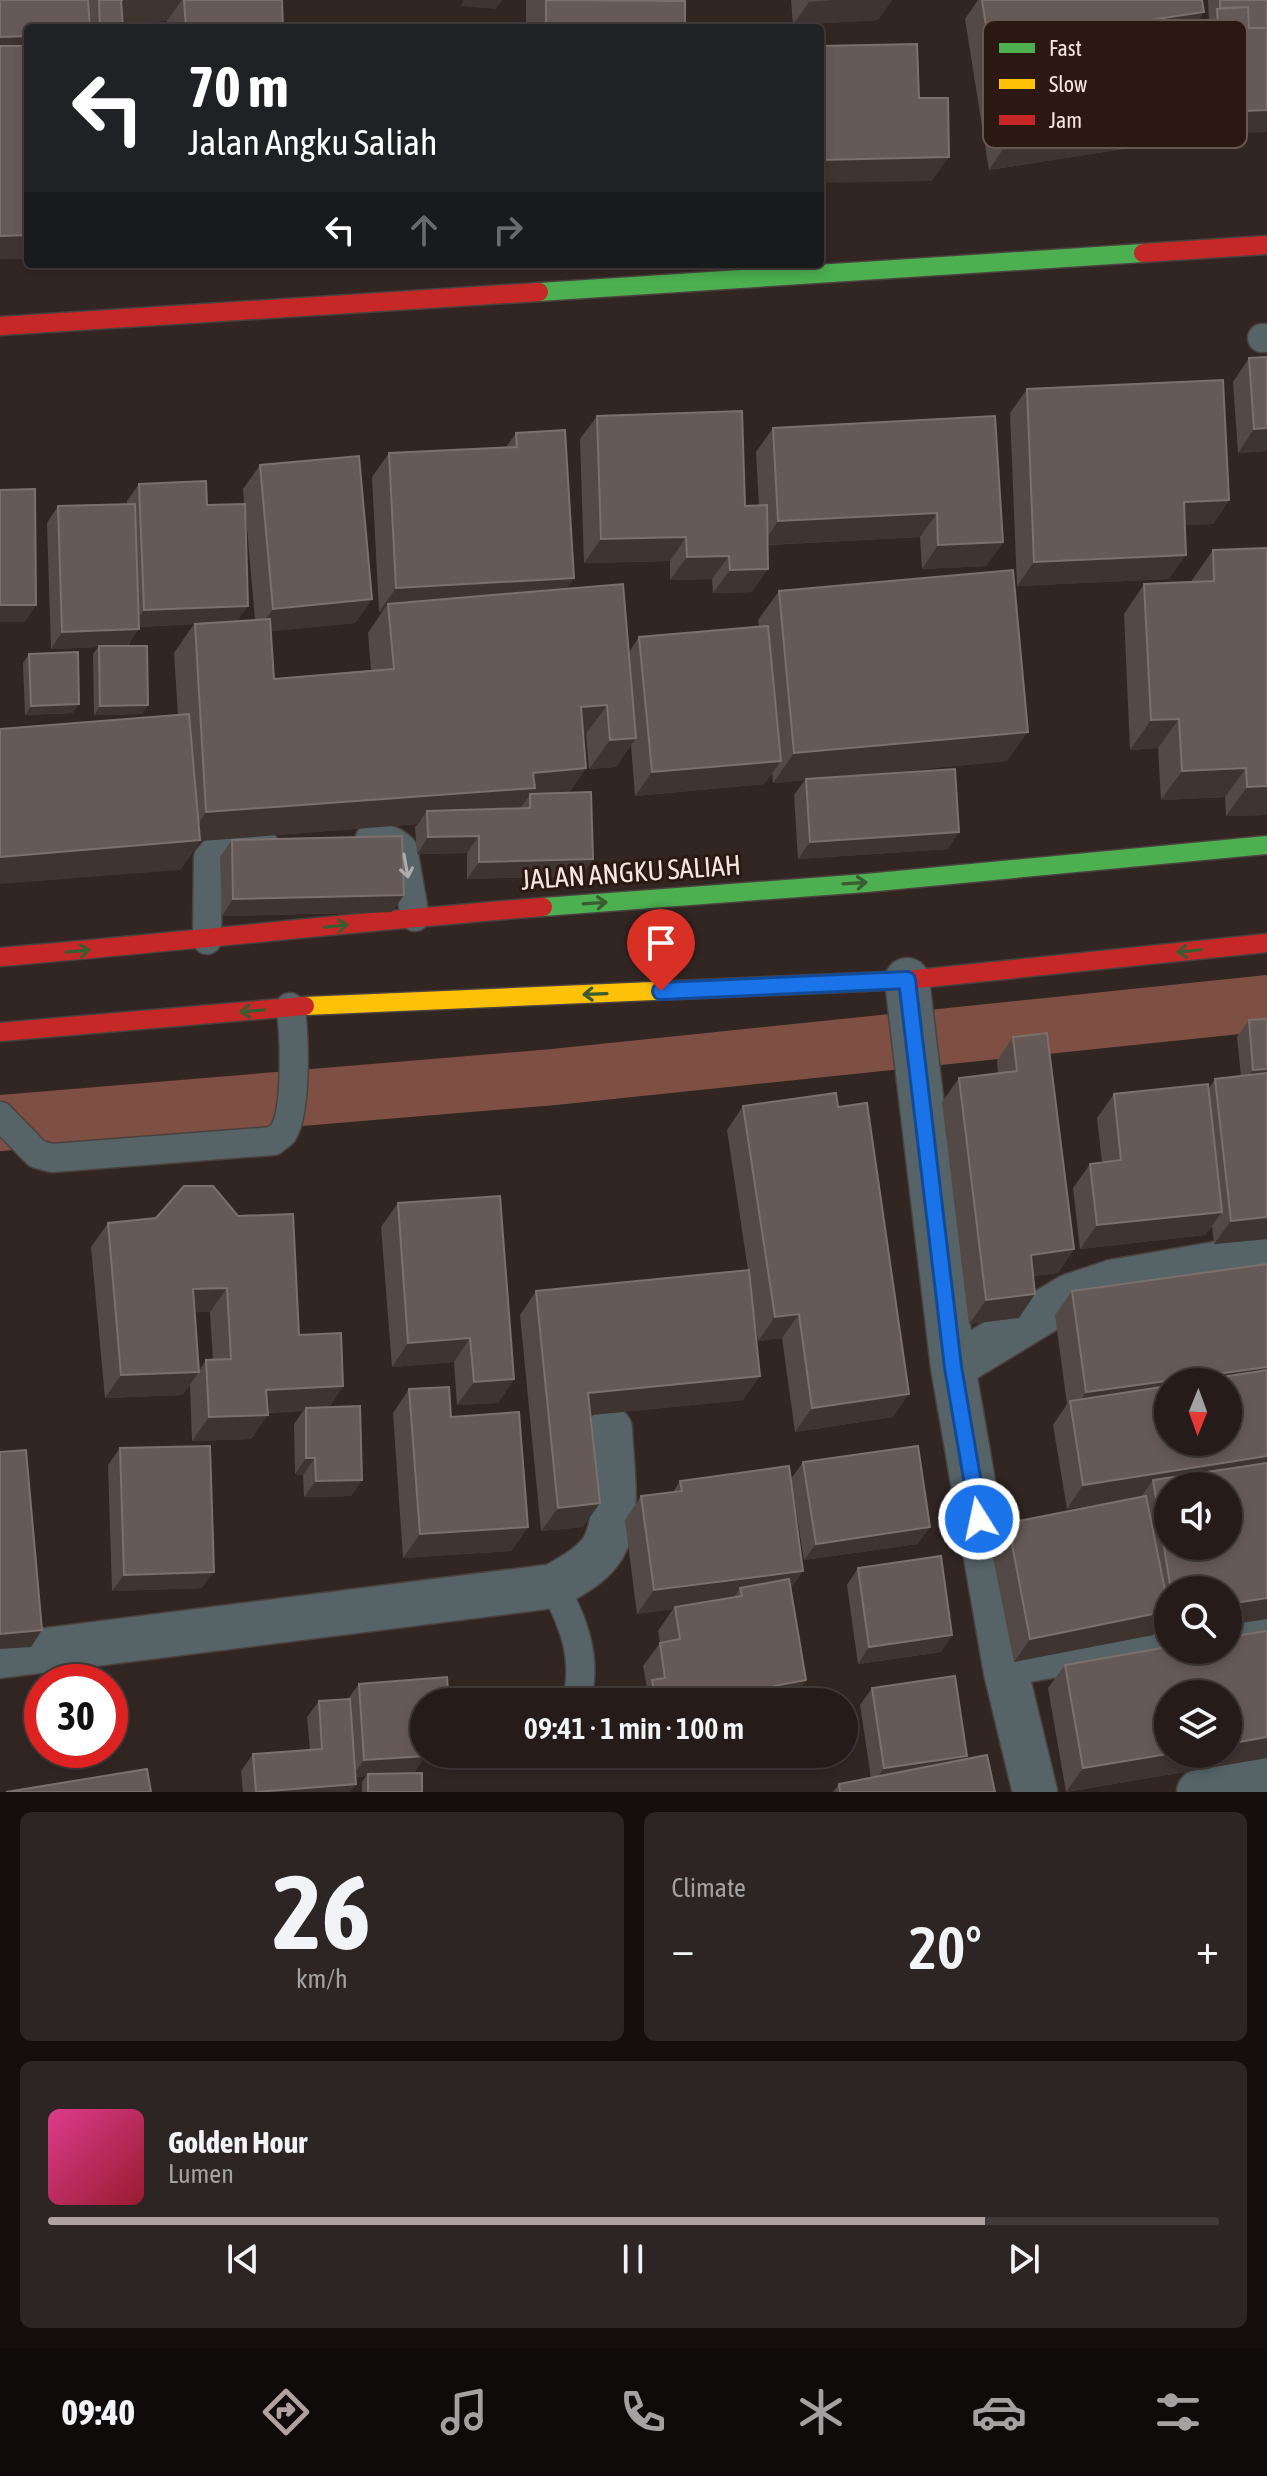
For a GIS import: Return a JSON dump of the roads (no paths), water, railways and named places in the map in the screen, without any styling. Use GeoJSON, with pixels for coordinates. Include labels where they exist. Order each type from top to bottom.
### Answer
{"type":"FeatureCollection","features":[{"type":"Feature","properties":{"kind":"main road"},"geometry":{"type":"LineString","coordinates":[[0,326],[1267,245]]}},
{"type":"Feature","properties":{"kind":"main road","name":"JALAN ANGKU SALIAH"},"geometry":{"type":"LineString","coordinates":[[0,957],[207,940],[415,917],[866,883],[1267,845]]}},
{"type":"Feature","properties":{"kind":"main road"},"geometry":{"type":"LineString","coordinates":[[0,1032],[908,991],[1267,943]]}},
{"type":"Feature","properties":{"kind":"street"},"geometry":{"type":"LineString","coordinates":[[908,991],[953,1367],[1006,1672],[1035,1792]]}},
{"type":"Feature","properties":{"kind":"street"},"geometry":{"type":"LineString","coordinates":[[953,1367],[1070,1296],[1112,1282],[1267,1255]]}},
{"type":"Feature","properties":{"kind":"street"},"geometry":{"type":"LineString","coordinates":[[0,1656],[554,1586],[580,1571],[606,1545],[613,1515],[610,1429]]}},
{"type":"Feature","properties":{"kind":"street"},"geometry":{"type":"LineString","coordinates":[[1199,1792],[1267,1779]]}},
{"type":"Feature","properties":{"kind":"lane"},"geometry":{"type":"LineString","coordinates":[[342,839],[379,837],[396,842],[403,849],[415,917]]}},
{"type":"Feature","properties":{"kind":"lane"},"geometry":{"type":"LineString","coordinates":[[207,940],[208,858],[216,849],[285,843]]}},
{"type":"Feature","properties":{"kind":"lane"},"geometry":{"type":"LineString","coordinates":[[0,1116],[37,1154],[52,1158],[273,1141],[283,1133],[293,1080],[292,1018]]}},
{"type":"Feature","properties":{"kind":"lane"},"geometry":{"type":"LineString","coordinates":[[554,1586],[577,1641],[580,1688]]}},
{"type":"Feature","properties":{"kind":"lane"},"geometry":{"type":"LineString","coordinates":[[1242,1629],[1267,1625]]}},
{"type":"Feature","properties":{"kind":"lane"},"geometry":{"type":"LineString","coordinates":[[1006,1672],[1154,1646]]}},
{"type":"Feature","properties":{"kind":"waterway"},"geometry":{"type":"LineString","coordinates":[[0,1123],[554,1077],[1267,1003]]}}]}
